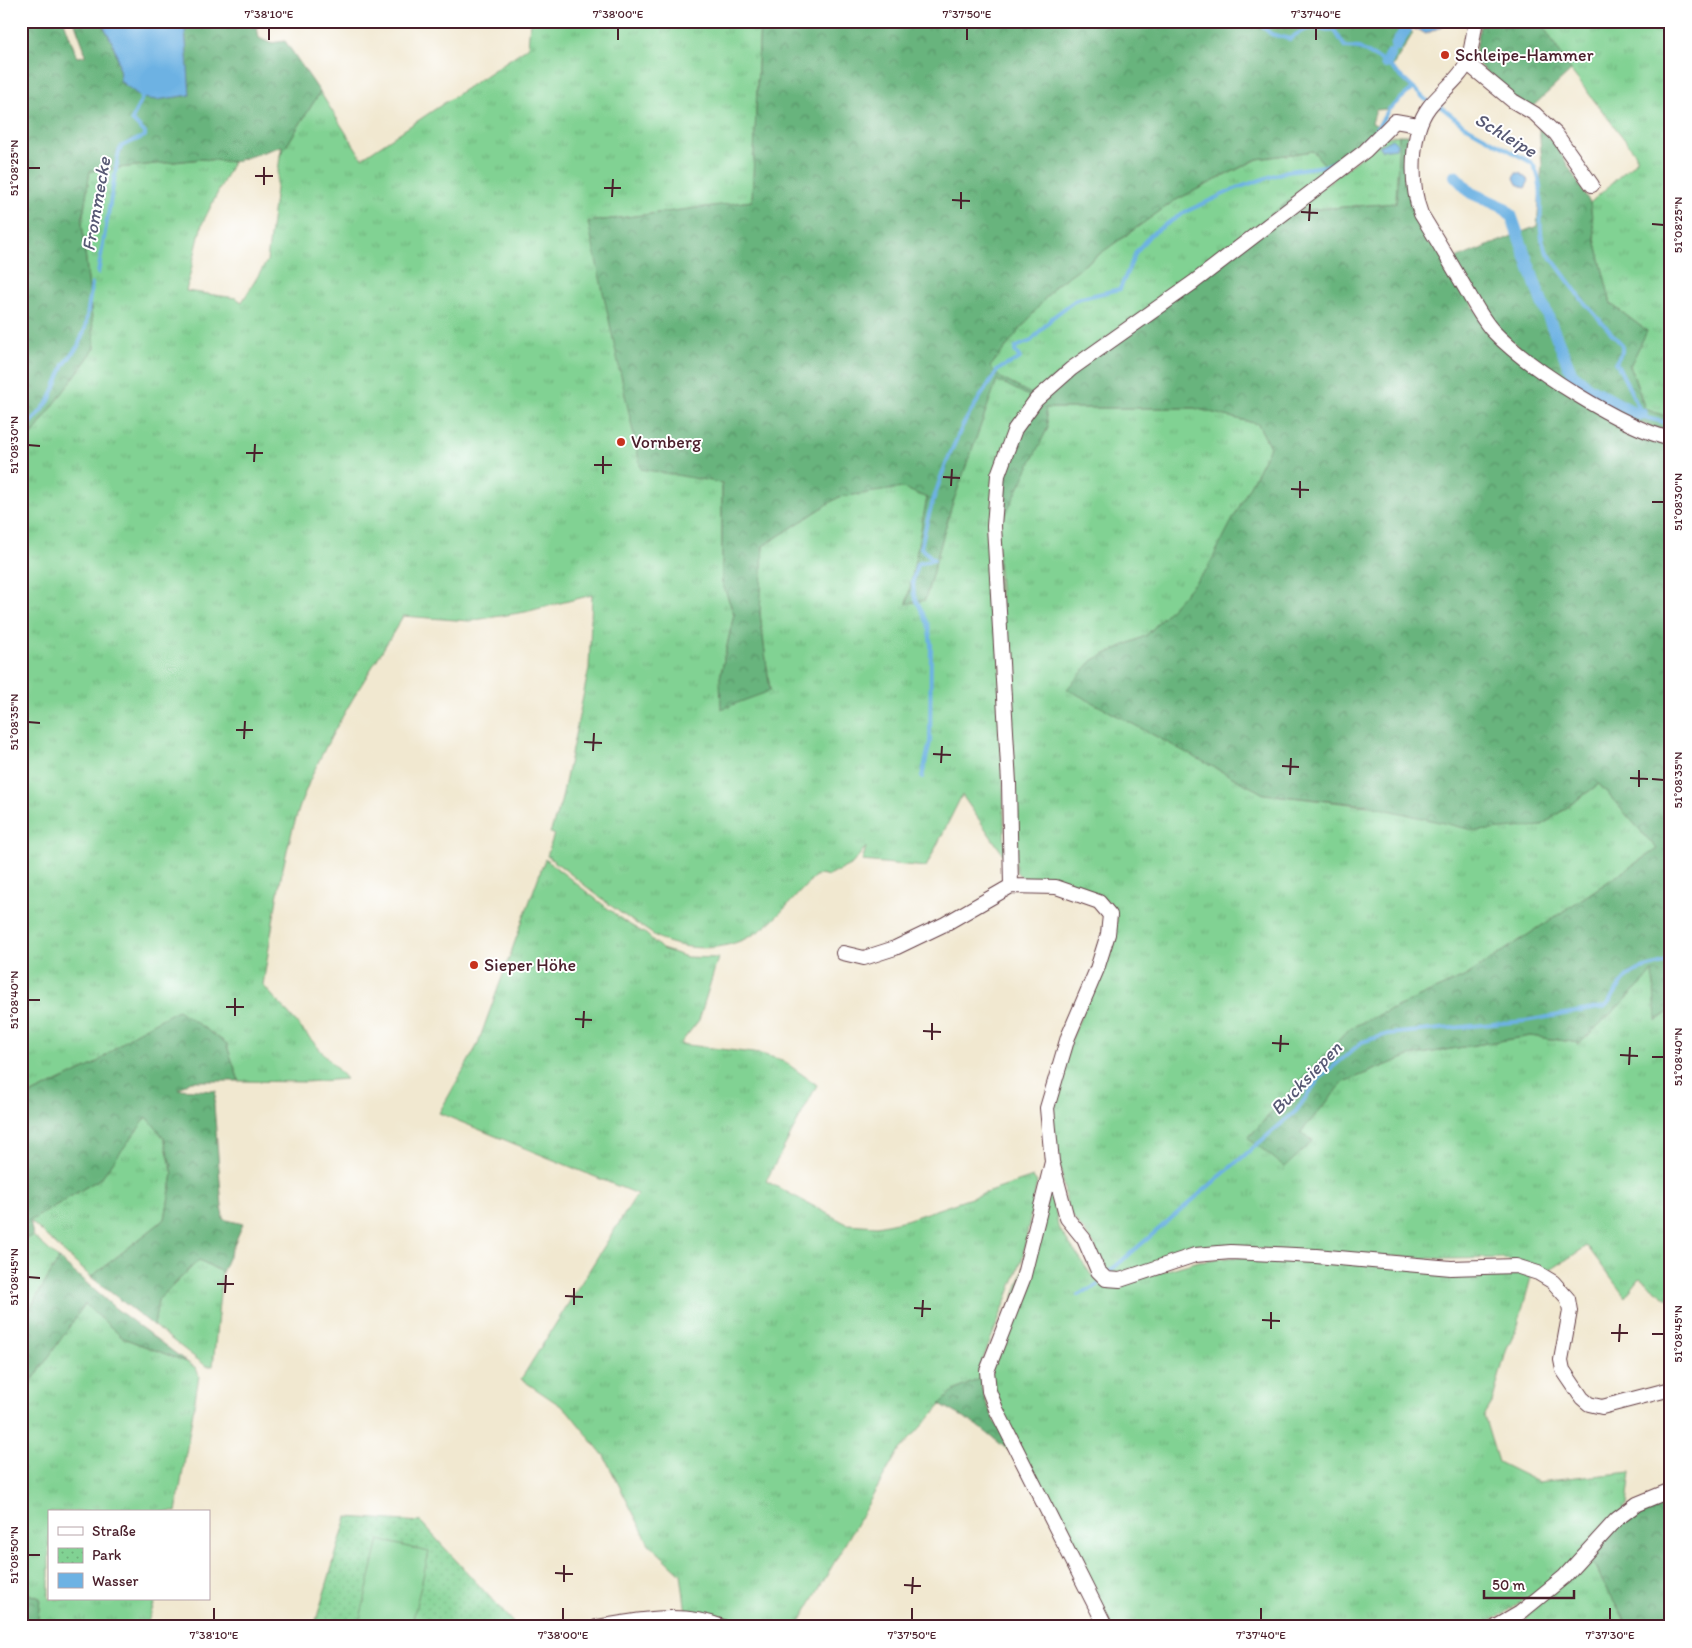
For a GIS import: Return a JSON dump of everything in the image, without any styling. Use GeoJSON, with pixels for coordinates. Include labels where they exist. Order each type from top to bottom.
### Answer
{"type":"FeatureCollection","features":[{"type":"Feature","properties":{"kind":"street"},"geometry":{"type":"LineString","coordinates":[[1476,21],[1467,63],[1432,103],[1418,125],[1414,177],[1415,197],[1421,214],[1478,310],[1493,330],[1518,353],[1555,381],[1640,429],[1671,439]]}},
{"type":"Feature","properties":{"kind":"street"},"geometry":{"type":"LineString","coordinates":[[1467,63],[1513,101],[1535,114],[1556,134],[1592,185]]}},
{"type":"Feature","properties":{"kind":"street"},"geometry":{"type":"LineString","coordinates":[[1011,886],[1009,783],[994,526],[998,475],[1015,429],[1036,400],[1071,369],[1194,282],[1365,151],[1395,121],[1418,125]]}},
{"type":"Feature","properties":{"kind":"street"},"geometry":{"type":"LineString","coordinates":[[843,952],[864,958],[895,948],[945,924],[1011,886],[1056,887],[1099,902],[1110,915],[1108,934],[1097,969],[1068,1036],[1047,1108],[1052,1162],[1067,1218],[1084,1239],[1098,1271],[1106,1279],[1120,1280],[1195,1255],[1231,1252],[1316,1256],[1451,1268],[1516,1266],[1538,1273],[1553,1282],[1568,1299],[1570,1311],[1561,1360],[1563,1370],[1576,1390],[1589,1404],[1602,1407],[1671,1389]]}},
{"type":"Feature","properties":{"kind":"street"},"geometry":{"type":"LineString","coordinates":[[1052,1162],[1023,1279],[989,1362],[987,1381],[996,1409],[1106,1627]]}},
{"type":"Feature","properties":{"kind":"street"},"geometry":{"type":"LineString","coordinates":[[1496,1627],[1520,1613],[1564,1577],[1617,1520],[1637,1504],[1671,1490]]}},
{"type":"Feature","properties":{"kind":"street"},"geometry":{"type":"LineString","coordinates":[[597,1627],[643,1619],[686,1618],[723,1627]]}},
{"type":"Feature","properties":{"kind":"green space"},"geometry":{"type":"Polygon","coordinates":[[[21,21],[64,21],[77,57],[85,56],[74,21],[100,21],[109,35],[115,50],[119,65],[120,81],[187,57],[185,28],[173,21],[256,21],[259,38],[270,43],[285,41],[320,92],[280,156],[282,146],[233,162],[202,159],[90,171],[82,222],[95,348],[21,450],[21,21]]]}},
{"type":"Feature","properties":{"kind":"green space"},"geometry":{"type":"Polygon","coordinates":[[[530,21],[760,21],[752,201],[588,222],[722,482],[722,582],[734,614],[720,678],[770,690],[760,614],[763,546],[839,497],[903,487],[927,498],[907,603],[925,600],[951,508],[997,379],[1035,399],[995,474],[1005,857],[962,795],[926,867],[862,861],[866,847],[852,864],[828,876],[821,874],[814,877],[771,922],[746,939],[712,948],[688,947],[664,941],[632,921],[547,856],[554,834],[550,833],[561,802],[589,668],[592,595],[525,612],[469,621],[403,616],[333,733],[309,782],[293,828],[282,872],[263,985],[346,1079],[306,1082],[239,1081],[226,1043],[135,1033],[95,1064],[21,1099],[21,450],[95,348],[82,222],[90,171],[202,159],[233,162],[202,224],[186,291],[236,298],[242,302],[267,261],[280,156],[320,92],[362,158],[528,47],[530,21]]]}},
{"type":"Feature","properties":{"kind":"green space"},"geometry":{"type":"Polygon","coordinates":[[[760,21],[1396,21],[1413,33],[1391,69],[1411,89],[1388,109],[1376,110],[1372,123],[1378,126],[1378,133],[1292,211],[1396,203],[1399,135],[1408,135],[1411,141],[1409,194],[1489,333],[1661,443],[1671,446],[1671,1011],[1656,1021],[1653,971],[1642,984],[1580,1043],[1530,1036],[1409,1056],[1344,1082],[1300,1133],[1313,1141],[1285,1167],[1248,1138],[1350,1028],[1466,976],[1657,849],[1599,784],[1541,826],[1477,831],[1367,805],[1264,794],[1067,689],[1093,660],[1147,635],[1207,569],[1270,447],[1258,424],[1194,408],[1045,408],[1048,427],[1006,514],[996,519],[999,476],[1035,399],[997,380],[951,508],[925,600],[907,604],[927,498],[903,488],[839,497],[763,546],[760,614],[770,691],[721,709],[720,678],[734,614],[722,582],[722,483],[641,469],[588,222],[752,201],[760,21]],[[1313,151],[1257,159],[1174,201],[1056,285],[990,367],[1002,379],[1031,394],[1190,277],[1329,170],[1313,151]]]}},
{"type":"Feature","properties":{"kind":"green space"},"geometry":{"type":"Polygon","coordinates":[[[1481,21],[1540,21],[1571,71],[1532,107],[1512,97],[1474,60],[1481,21]]]}},
{"type":"Feature","properties":{"kind":"green space"},"geometry":{"type":"Polygon","coordinates":[[[1540,21],[1652,21],[1671,38],[1671,418],[1645,409],[1630,365],[1647,331],[1611,304],[1595,239],[1590,203],[1633,164],[1636,160],[1636,154],[1571,71],[1540,21]]]}},
{"type":"Feature","properties":{"kind":"green space"},"geometry":{"type":"Polygon","coordinates":[[[1652,21],[1671,21],[1671,38],[1652,21]]]}},
{"type":"Feature","properties":{"kind":"green space"},"geometry":{"type":"Polygon","coordinates":[[[1539,127],[1557,147],[1590,203],[1595,239],[1611,304],[1647,331],[1630,366],[1645,409],[1671,418],[1671,433],[1626,419],[1555,377],[1494,326],[1453,260],[1537,226],[1542,164],[1539,127]]]}},
{"type":"Feature","properties":{"kind":"green space"},"geometry":{"type":"Polygon","coordinates":[[[1399,135],[1396,203],[1292,211],[1386,137],[1399,135]]]}},
{"type":"Feature","properties":{"kind":"green space"},"geometry":{"type":"Polygon","coordinates":[[[1313,151],[1329,170],[1190,277],[1031,394],[1002,379],[989,367],[1056,285],[1174,201],[1258,159],[1313,151]]]}},
{"type":"Feature","properties":{"kind":"green space"},"geometry":{"type":"Polygon","coordinates":[[[1044,408],[1194,408],[1258,424],[1270,447],[1208,569],[1147,635],[1093,660],[1068,689],[1264,794],[1541,826],[1599,784],[1657,849],[1466,976],[1350,1028],[1248,1138],[1313,1140],[1300,1133],[1344,1082],[1409,1056],[1530,1036],[1580,1043],[1642,984],[1653,970],[1657,1021],[1671,1011],[1671,1301],[1640,1278],[1625,1297],[1587,1246],[1549,1271],[1503,1258],[1445,1259],[1220,1248],[1119,1275],[1101,1270],[1094,1244],[1068,1211],[1050,1109],[1072,1038],[1114,934],[1117,917],[1109,902],[1058,883],[1023,878],[1016,872],[996,519],[1048,428],[1044,408]]]}},
{"type":"Feature","properties":{"kind":"green space"},"geometry":{"type":"Polygon","coordinates":[[[545,859],[625,922],[646,934],[662,949],[687,957],[718,958],[699,1020],[680,1044],[761,1054],[782,1060],[817,1085],[766,1181],[847,1224],[877,1226],[906,1220],[1033,1177],[1037,1182],[1022,1260],[980,1367],[981,1378],[954,1391],[898,1452],[797,1627],[743,1627],[686,1613],[681,1574],[649,1544],[604,1456],[567,1410],[521,1379],[637,1194],[439,1113],[477,1046],[545,859]]]}},
{"type":"Feature","properties":{"kind":"green space"},"geometry":{"type":"Polygon","coordinates":[[[178,1010],[226,1043],[239,1081],[191,1081],[178,1089],[216,1091],[214,1105],[223,1219],[243,1224],[222,1272],[199,1260],[158,1300],[154,1326],[91,1277],[165,1219],[173,1174],[164,1138],[147,1117],[101,1178],[30,1221],[33,1236],[21,1241],[21,1099],[95,1064],[135,1033],[178,1010]]]}},
{"type":"Feature","properties":{"kind":"green space"},"geometry":{"type":"Polygon","coordinates":[[[147,1116],[164,1138],[173,1174],[165,1219],[91,1277],[30,1221],[101,1178],[147,1116]]]}},
{"type":"Feature","properties":{"kind":"green space"},"geometry":{"type":"Polygon","coordinates":[[[1052,1185],[1058,1227],[1092,1276],[1112,1286],[1199,1261],[1234,1257],[1532,1274],[1518,1325],[1507,1348],[1492,1403],[1484,1416],[1498,1462],[1538,1482],[1631,1472],[1627,1505],[1544,1588],[1501,1615],[1477,1627],[1111,1627],[993,1397],[991,1364],[1052,1185]]]}},
{"type":"Feature","properties":{"kind":"green space"},"geometry":{"type":"Polygon","coordinates":[[[33,1236],[59,1259],[21,1323],[21,1241],[33,1236]]]}},
{"type":"Feature","properties":{"kind":"green space"},"geometry":{"type":"Polygon","coordinates":[[[59,1259],[115,1308],[187,1362],[123,1338],[85,1304],[21,1397],[21,1324],[59,1259]]]}},
{"type":"Feature","properties":{"kind":"green space"},"geometry":{"type":"Polygon","coordinates":[[[199,1260],[222,1272],[213,1366],[206,1366],[154,1326],[158,1300],[199,1260]]]}},
{"type":"Feature","properties":{"kind":"green space"},"geometry":{"type":"Polygon","coordinates":[[[85,1303],[123,1338],[187,1362],[196,1368],[199,1376],[176,1510],[48,1510],[48,1600],[156,1600],[146,1627],[37,1627],[40,1598],[21,1591],[21,1397],[85,1303]]]}},
{"type":"Feature","properties":{"kind":"green space"},"geometry":{"type":"Polygon","coordinates":[[[981,1378],[981,1386],[988,1406],[1013,1454],[977,1425],[940,1404],[954,1391],[981,1378]]]}},
{"type":"Feature","properties":{"kind":"green space"},"geometry":{"type":"Polygon","coordinates":[[[1671,1495],[1671,1627],[1628,1627],[1589,1557],[1625,1520],[1671,1495]]]}},
{"type":"Feature","properties":{"kind":"green space"},"geometry":{"type":"Polygon","coordinates":[[[347,1517],[421,1522],[517,1627],[314,1627],[347,1517]]]}},
{"type":"Feature","properties":{"kind":"green space"},"geometry":{"type":"Polygon","coordinates":[[[379,1540],[429,1552],[411,1627],[358,1627],[379,1540]]]}},
{"type":"Feature","properties":{"kind":"green space"},"geometry":{"type":"Polygon","coordinates":[[[1589,1557],[1628,1627],[1519,1627],[1527,1615],[1589,1557]]]}},
{"type":"Feature","properties":{"kind":"green space"},"geometry":{"type":"Polygon","coordinates":[[[21,1591],[40,1598],[37,1627],[21,1627],[21,1591]]]}},
{"type":"Feature","properties":{"kind":"water"},"geometry":{"type":"Polygon","coordinates":[[[100,21],[173,21],[185,28],[190,95],[157,100],[142,98],[120,81],[119,65],[115,50],[109,35],[100,21]]]}},
{"type":"Feature","properties":{"kind":"water"},"geometry":{"type":"Polygon","coordinates":[[[1396,21],[1452,21],[1426,34],[1396,21]]]}},
{"type":"Feature","properties":{"kind":"water"},"geometry":{"type":"Polygon","coordinates":[[[1392,139],[1397,144],[1396,148],[1381,150],[1379,146],[1392,139]]]}},
{"type":"Feature","properties":{"kind":"water"},"geometry":{"type":"Polygon","coordinates":[[[1516,173],[1520,173],[1529,181],[1525,188],[1517,184],[1514,178],[1516,173]]]}},
{"type":"Feature","properties":{"kind":"waterway","name":"Schleipe"},"geometry":{"type":"LineString","coordinates":[[1256,21],[1271,34],[1290,39],[1301,32],[1311,29],[1335,31],[1345,47],[1359,48],[1386,63],[1427,101],[1437,104],[1465,126],[1532,163],[1540,183],[1541,228],[1545,249],[1583,301],[1622,345],[1622,352],[1616,362],[1642,414],[1647,418],[1671,424]]}},
{"type":"Feature","properties":{"kind":"waterway"},"geometry":{"type":"LineString","coordinates":[[1396,46],[1407,27]]}},
{"type":"Feature","properties":{"kind":"waterway"},"geometry":{"type":"LineString","coordinates":[[1386,63],[1390,55]]}},
{"type":"Feature","properties":{"kind":"waterway"},"geometry":{"type":"LineString","coordinates":[[922,777],[930,742],[931,644],[928,624],[914,595],[913,581],[917,564],[934,560],[921,548],[933,502],[949,456],[962,427],[997,371],[1020,358],[1015,351],[1016,347],[1031,341],[1053,317],[1077,299],[1120,289],[1136,252],[1150,235],[1185,212],[1237,188],[1287,171],[1325,166],[1350,154],[1376,130],[1389,109],[1413,88]]}},
{"type":"Feature","properties":{"kind":"waterway","name":"Frommecke"},"geometry":{"type":"LineString","coordinates":[[98,273],[119,151],[122,146],[145,136],[145,133],[132,120],[142,98],[141,94]]}},
{"type":"Feature","properties":{"kind":"waterway"},"geometry":{"type":"LineString","coordinates":[[1455,176],[1471,193],[1503,207],[1511,215],[1541,300],[1572,374],[1589,388],[1637,414],[1642,414]]}},
{"type":"Feature","properties":{"kind":"waterway","name":"Frommecke"},"geometry":{"type":"LineString","coordinates":[[21,435],[49,401],[64,365],[78,346],[85,329],[92,284]]}},
{"type":"Feature","properties":{"kind":"waterway","name":"Bucksiepen"},"geometry":{"type":"LineString","coordinates":[[1110,1271],[1296,1111],[1319,1079],[1362,1042],[1388,1034],[1525,1021],[1604,1007],[1623,982],[1635,971],[1661,964],[1671,959]]}},
{"type":"Feature","properties":{"kind":"waterway","name":"Bucksiepen"},"geometry":{"type":"LineString","coordinates":[[1078,1295],[1098,1285]]}},
{"type":"Feature","properties":{"kind":"place","name":"Schleipe-Hammer"},"geometry":{"type":"Point","coordinates":[1445,55]}},
{"type":"Feature","properties":{"kind":"place","name":"Vornberg"},"geometry":{"type":"Point","coordinates":[621,442]}},
{"type":"Feature","properties":{"kind":"place","name":"Sieper Höhe"},"geometry":{"type":"Point","coordinates":[474,965]}}]}
